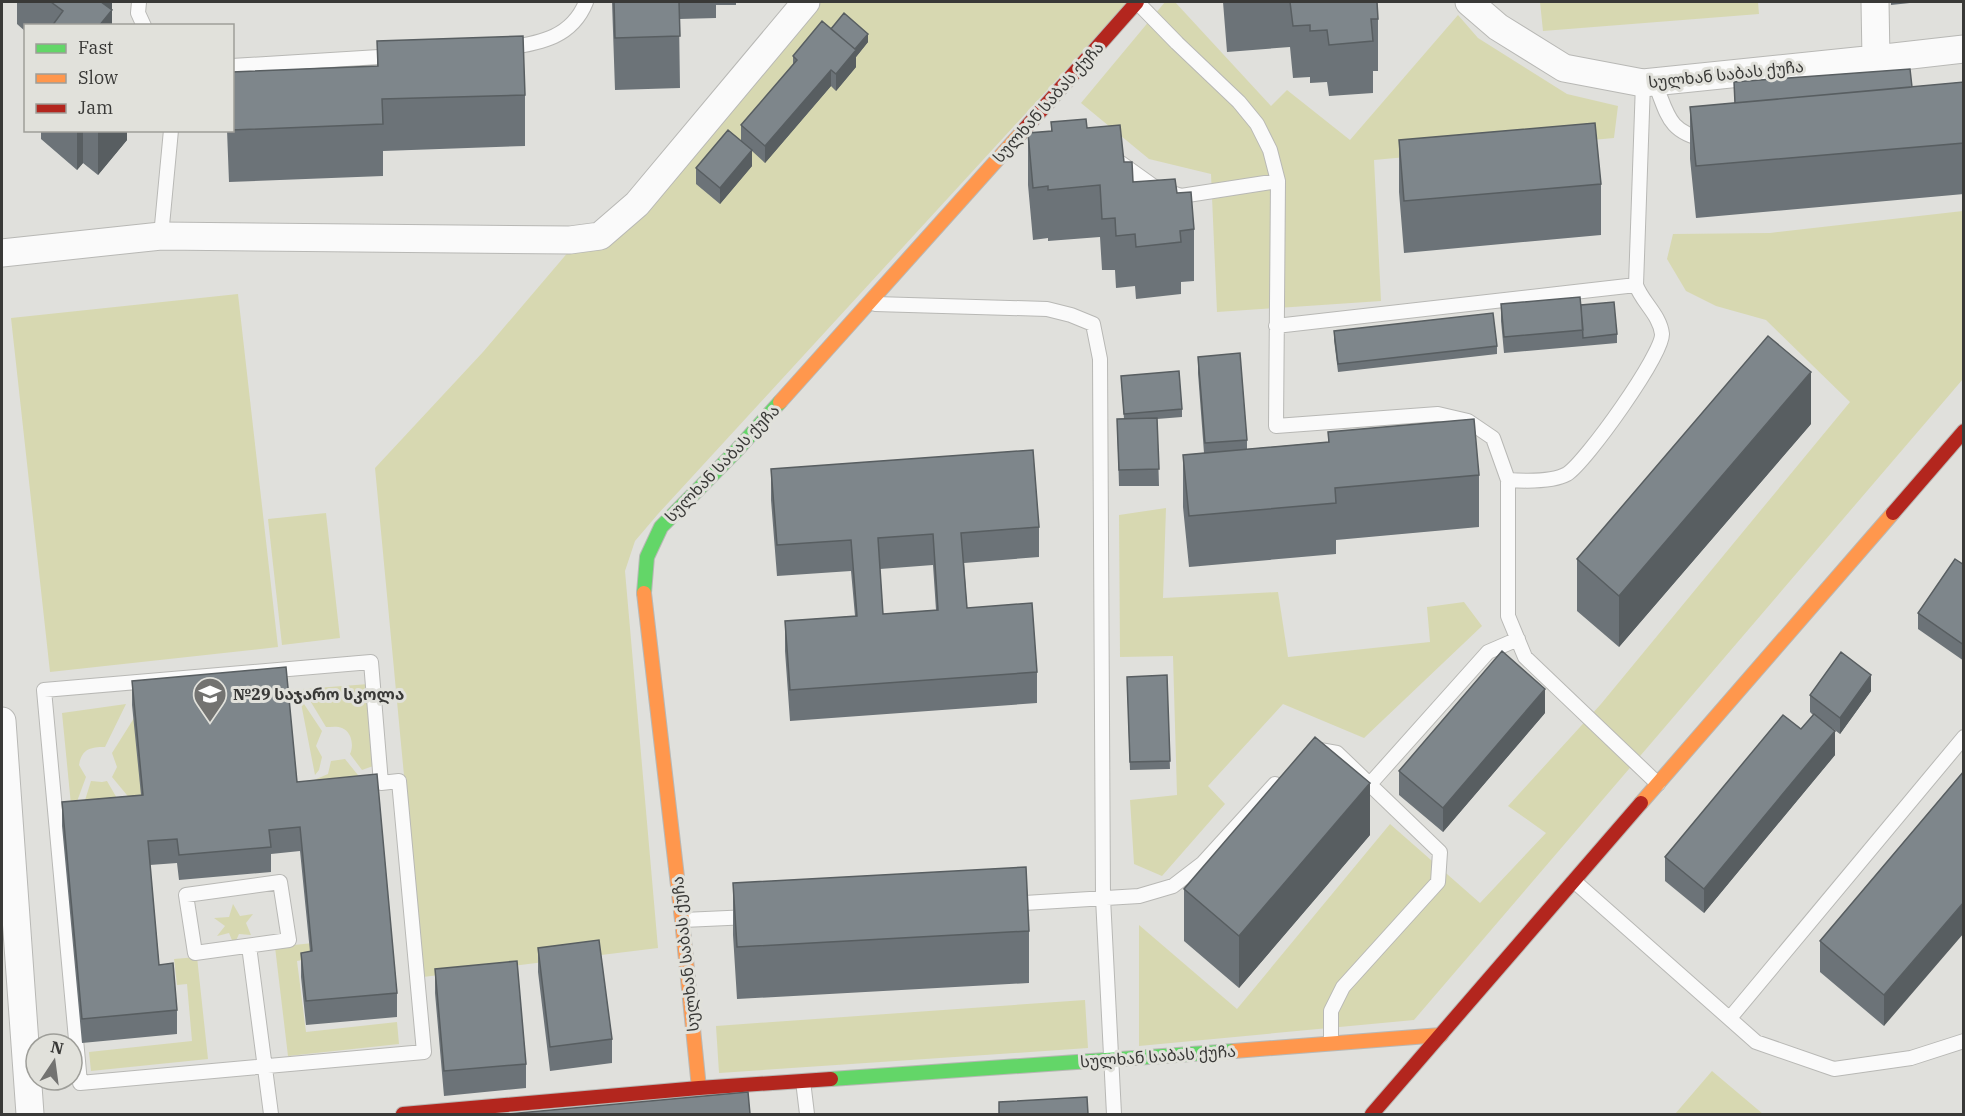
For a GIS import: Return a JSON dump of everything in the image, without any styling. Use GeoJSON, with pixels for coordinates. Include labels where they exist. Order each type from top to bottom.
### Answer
{"type":"FeatureCollection","features":[{"type":"Feature","properties":{"kind":"street"},"geometry":{"type":"LineString","coordinates":[[2,253],[161,236],[570,240],[600,236],[636,204],[806,2]]}},
{"type":"Feature","properties":{"kind":"street","name":"სულხან საბას ქუჩა"},"geometry":{"type":"LineString","coordinates":[[699,1088],[682,920],[644,597],[646,557],[661,527],[737,450],[870,304],[1137,2]]}},
{"type":"Feature","properties":{"kind":"street","name":"სულხან საბას ქუჩა"},"geometry":{"type":"LineString","coordinates":[[1469,2],[1498,27],[1564,68],[1649,82],[1964,49]]}},
{"type":"Feature","properties":{"kind":"street"},"geometry":{"type":"LineString","coordinates":[[1875,2],[1876,59]]}},
{"type":"Feature","properties":{"kind":"street"},"geometry":{"type":"LineString","coordinates":[[1372,1114],[1964,431]]}},
{"type":"Feature","properties":{"kind":"street"},"geometry":{"type":"LineString","coordinates":[[2,721],[10,958],[30,1114]]}},
{"type":"Feature","properties":{"kind":"street","name":"სულხან საბას ქუჩა"},"geometry":{"type":"LineString","coordinates":[[403,1114],[699,1088],[1441,1035]]}},
{"type":"Feature","properties":{"kind":"lane"},"geometry":{"type":"LineString","coordinates":[[139,2],[138,13],[143,24]]}},
{"type":"Feature","properties":{"kind":"lane"},"geometry":{"type":"LineString","coordinates":[[488,50],[528,45],[554,37],[581,15],[586,2]]}},
{"type":"Feature","properties":{"kind":"lane","name":"სულხან საბას ქუჩა"},"geometry":{"type":"LineString","coordinates":[[1137,2],[1239,102],[1257,124],[1270,150],[1278,181],[1276,426],[1438,414],[1468,421],[1493,438],[1508,480]]}},
{"type":"Feature","properties":{"kind":"lane"},"geometry":{"type":"LineString","coordinates":[[234,66],[406,56]]}},
{"type":"Feature","properties":{"kind":"lane"},"geometry":{"type":"LineString","coordinates":[[1649,82],[1672,124],[1691,137],[1710,141],[1722,140]]}},
{"type":"Feature","properties":{"kind":"lane"},"geometry":{"type":"LineString","coordinates":[[1649,82],[1636,285],[1657,320],[1662,335],[1654,358],[1606,432],[1567,474],[1534,482],[1508,480],[1508,616],[1525,657],[1658,784]]}},
{"type":"Feature","properties":{"kind":"lane"},"geometry":{"type":"LineString","coordinates":[[161,236],[171,132]]}},
{"type":"Feature","properties":{"kind":"lane"},"geometry":{"type":"LineString","coordinates":[[1108,153],[1153,186],[1181,196],[1278,181]]}},
{"type":"Feature","properties":{"kind":"lane"},"geometry":{"type":"LineString","coordinates":[[1276,326],[1636,285]]}},
{"type":"Feature","properties":{"kind":"lane"},"geometry":{"type":"LineString","coordinates":[[870,304],[1047,309],[1071,315],[1092,324],[1100,359],[1103,898],[1114,1114]]}},
{"type":"Feature","properties":{"kind":"lane"},"geometry":{"type":"LineString","coordinates":[[1370,784],[1488,652],[1518,639]]}},
{"type":"Feature","properties":{"kind":"lane"},"geometry":{"type":"LineString","coordinates":[[371,662],[381,783],[399,781],[424,1052],[266,1066],[80,1083],[44,690],[371,662]]}},
{"type":"Feature","properties":{"kind":"lane"},"geometry":{"type":"LineString","coordinates":[[1730,1018],[1964,737]]}},
{"type":"Feature","properties":{"kind":"lane"},"geometry":{"type":"LineString","coordinates":[[1301,756],[1308,747],[1337,753],[1440,852],[1438,882],[1343,987],[1331,1011],[1331,1043]]}},
{"type":"Feature","properties":{"kind":"lane"},"geometry":{"type":"LineString","coordinates":[[1001,904],[1139,896],[1173,886],[1203,863],[1286,772]]}},
{"type":"Feature","properties":{"kind":"lane"},"geometry":{"type":"LineString","coordinates":[[1574,881],[1756,1042],[1834,1069],[1911,1058],[1964,1041]]}},
{"type":"Feature","properties":{"kind":"lane"},"geometry":{"type":"LineString","coordinates":[[280,882],[289,940],[249,946],[195,953],[186,895],[280,882]]}},
{"type":"Feature","properties":{"kind":"lane"},"geometry":{"type":"LineString","coordinates":[[682,920],[765,916]]}},
{"type":"Feature","properties":{"kind":"lane"},"geometry":{"type":"LineString","coordinates":[[249,946],[271,1114]]}},
{"type":"Feature","properties":{"kind":"lane"},"geometry":{"type":"LineString","coordinates":[[803,1081],[807,1114]]}},
{"type":"Feature","properties":{"kind":"green space"},"geometry":{"type":"Polygon","coordinates":[[[813,2],[1128,2],[635,541],[625,571],[658,948],[423,977],[375,468],[483,352],[587,230],[616,225],[813,2]]]}},
{"type":"Feature","properties":{"kind":"green space"},"geometry":{"type":"Polygon","coordinates":[[[1165,2],[1175,2],[1271,106],[1287,90],[1350,140],[1458,15],[1478,38],[1567,94],[1618,106],[1614,138],[1374,160],[1381,301],[1217,312],[1211,174],[1149,159],[1081,103],[1165,2]]]}},
{"type":"Feature","properties":{"kind":"green space"},"geometry":{"type":"Polygon","coordinates":[[[1540,2],[1758,2],[1759,14],[1543,31],[1540,2]]]}},
{"type":"Feature","properties":{"kind":"green space"},"geometry":{"type":"Polygon","coordinates":[[[1963,211],[1963,379],[1414,1020],[1139,1046],[1139,925],[1237,1009],[1390,824],[1480,903],[1546,833],[1508,806],[1601,704],[1850,402],[1766,320],[1716,306],[1686,291],[1667,259],[1673,234],[1770,233],[1963,211]]]}},
{"type":"Feature","properties":{"kind":"green space"},"geometry":{"type":"Polygon","coordinates":[[[238,294],[278,647],[50,672],[11,318],[238,294]]]}},
{"type":"Feature","properties":{"kind":"green space"},"geometry":{"type":"Polygon","coordinates":[[[1166,508],[1163,598],[1278,592],[1288,657],[1430,642],[1427,607],[1464,602],[1482,626],[1364,738],[1283,704],[1208,786],[1225,804],[1162,876],[1134,864],[1130,800],[1177,795],[1173,656],[1120,657],[1119,515],[1166,508]]]}},
{"type":"Feature","properties":{"kind":"green space"},"geometry":{"type":"Polygon","coordinates":[[[326,513],[340,638],[282,645],[268,519],[326,513]]]}},
{"type":"Feature","properties":{"kind":"green space"},"geometry":{"type":"Polygon","coordinates":[[[369,684],[376,765],[362,770],[350,754],[352,743],[348,733],[340,727],[326,727],[303,689],[369,684]]]}},
{"type":"Feature","properties":{"kind":"green space"},"geometry":{"type":"Polygon","coordinates":[[[300,698],[322,731],[316,746],[322,757],[319,770],[315,775],[300,698]]]}},
{"type":"Feature","properties":{"kind":"green space"},"geometry":{"type":"Polygon","coordinates":[[[126,704],[105,747],[91,748],[82,755],[79,765],[86,777],[72,815],[62,713],[126,704]]]}},
{"type":"Feature","properties":{"kind":"green space"},"geometry":{"type":"Polygon","coordinates":[[[141,707],[149,800],[131,800],[112,777],[117,767],[112,753],[141,707]]]}},
{"type":"Feature","properties":{"kind":"green space"},"geometry":{"type":"Polygon","coordinates":[[[345,759],[366,785],[317,793],[314,780],[328,774],[331,761],[345,759]]]}},
{"type":"Feature","properties":{"kind":"green space"},"geometry":{"type":"Polygon","coordinates":[[[91,781],[107,781],[122,807],[81,813],[91,781]]]}},
{"type":"Feature","properties":{"kind":"green space"},"geometry":{"type":"Polygon","coordinates":[[[233,904],[240,916],[253,914],[246,923],[251,935],[239,934],[234,945],[229,933],[217,936],[225,926],[214,918],[229,917],[233,904]]]}},
{"type":"Feature","properties":{"kind":"green space"},"geometry":{"type":"Polygon","coordinates":[[[313,943],[314,958],[297,961],[306,1032],[397,1022],[399,1044],[288,1056],[275,947],[313,943]]]}},
{"type":"Feature","properties":{"kind":"green space"},"geometry":{"type":"Polygon","coordinates":[[[197,957],[208,1059],[91,1071],[89,1052],[192,1041],[187,984],[177,985],[174,959],[197,957]]]}},
{"type":"Feature","properties":{"kind":"green space"},"geometry":{"type":"Polygon","coordinates":[[[1085,1000],[1088,1048],[719,1073],[716,1026],[1085,1000]]]}},
{"type":"Feature","properties":{"kind":"green space"},"geometry":{"type":"Polygon","coordinates":[[[1712,1071],[1763,1114],[1675,1114],[1712,1071]]]}},
{"type":"Feature","properties":{"kind":"building"},"geometry":{"type":"Polygon","coordinates":[[[51,2],[101,2],[112,10],[101,24],[53,24],[63,11],[51,2]]]}},
{"type":"Feature","properties":{"kind":"building"},"geometry":{"type":"Polygon","coordinates":[[[614,2],[679,2],[680,36],[615,38],[614,2]]]}},
{"type":"Feature","properties":{"kind":"building"},"geometry":{"type":"Polygon","coordinates":[[[1290,2],[1377,2],[1378,19],[1371,19],[1373,41],[1329,45],[1327,30],[1310,31],[1310,25],[1293,26],[1290,2]]]}},
{"type":"Feature","properties":{"kind":"building"},"geometry":{"type":"Polygon","coordinates":[[[844,13],[868,34],[855,49],[831,29],[844,13]]]}},
{"type":"Feature","properties":{"kind":"building"},"geometry":{"type":"Polygon","coordinates":[[[822,21],[856,50],[836,74],[831,70],[765,146],[741,125],[797,60],[793,56],[822,21]]]}},
{"type":"Feature","properties":{"kind":"building"},"geometry":{"type":"Polygon","coordinates":[[[523,36],[525,95],[382,99],[383,124],[234,130],[234,72],[378,66],[377,41],[523,36]]]}},
{"type":"Feature","properties":{"kind":"building"},"geometry":{"type":"Polygon","coordinates":[[[1910,69],[1912,87],[1735,103],[1734,82],[1910,69]]]}},
{"type":"Feature","properties":{"kind":"building"},"geometry":{"type":"Polygon","coordinates":[[[1964,82],[1964,143],[1696,166],[1690,107],[1964,82]]]}},
{"type":"Feature","properties":{"kind":"building"},"geometry":{"type":"Polygon","coordinates":[[[1086,119],[1087,128],[1120,125],[1124,162],[1132,162],[1133,182],[1175,179],[1177,193],[1191,192],[1194,229],[1180,231],[1181,242],[1136,247],[1135,234],[1116,236],[1115,218],[1102,219],[1100,185],[1048,190],[1048,186],[1033,188],[1028,133],[1052,131],[1051,122],[1086,119]]]}},
{"type":"Feature","properties":{"kind":"building"},"geometry":{"type":"Polygon","coordinates":[[[1595,123],[1601,184],[1404,201],[1399,140],[1595,123]]]}},
{"type":"Feature","properties":{"kind":"building"},"geometry":{"type":"Polygon","coordinates":[[[728,130],[752,150],[720,188],[696,168],[728,130]]]}},
{"type":"Feature","properties":{"kind":"building"},"geometry":{"type":"Polygon","coordinates":[[[1580,297],[1583,330],[1504,337],[1501,304],[1580,297]]]}},
{"type":"Feature","properties":{"kind":"building"},"geometry":{"type":"Polygon","coordinates":[[[1614,302],[1617,334],[1583,338],[1581,305],[1614,302]]]}},
{"type":"Feature","properties":{"kind":"building"},"geometry":{"type":"Polygon","coordinates":[[[1493,313],[1497,346],[1338,364],[1334,331],[1493,313]]]}},
{"type":"Feature","properties":{"kind":"building"},"geometry":{"type":"Polygon","coordinates":[[[1768,336],[1811,372],[1619,596],[1577,559],[1768,336]]]}},
{"type":"Feature","properties":{"kind":"building"},"geometry":{"type":"Polygon","coordinates":[[[1240,353],[1247,440],[1205,443],[1198,357],[1240,353]]]}},
{"type":"Feature","properties":{"kind":"building"},"geometry":{"type":"Polygon","coordinates":[[[1179,371],[1182,409],[1124,414],[1121,376],[1179,371]]]}},
{"type":"Feature","properties":{"kind":"building"},"geometry":{"type":"Polygon","coordinates":[[[1157,418],[1159,469],[1119,470],[1117,419],[1157,418]]]}},
{"type":"Feature","properties":{"kind":"building"},"geometry":{"type":"Polygon","coordinates":[[[1474,419],[1479,475],[1335,488],[1336,503],[1189,516],[1183,455],[1329,442],[1328,432],[1474,419]]]}},
{"type":"Feature","properties":{"kind":"building"},"geometry":{"type":"Polygon","coordinates":[[[1033,450],[1039,527],[961,533],[967,608],[1032,603],[1037,672],[790,690],[785,621],[857,616],[851,540],[777,545],[771,469],[1033,450]],[[933,534],[878,538],[883,614],[938,610],[933,534]]]}},
{"type":"Feature","properties":{"kind":"building"},"geometry":{"type":"Polygon","coordinates":[[[1955,559],[1964,565],[1964,645],[1918,613],[1955,559]]]}},
{"type":"Feature","properties":{"kind":"building"},"geometry":{"type":"Polygon","coordinates":[[[1502,651],[1545,689],[1443,808],[1399,771],[1502,651]]]}},
{"type":"Feature","properties":{"kind":"building"},"geometry":{"type":"Polygon","coordinates":[[[1841,652],[1871,675],[1840,718],[1810,695],[1841,652]]]}},
{"type":"Feature","properties":{"kind":"building"},"geometry":{"type":"Polygon","coordinates":[[[286,667],[297,782],[377,774],[397,993],[306,1001],[301,953],[312,951],[300,827],[269,830],[271,847],[179,855],[177,839],[148,841],[159,965],[173,963],[177,1010],[82,1019],[62,802],[143,795],[132,681],[286,667]]]}},
{"type":"Feature","properties":{"kind":"building"},"geometry":{"type":"Polygon","coordinates":[[[1167,675],[1170,761],[1130,762],[1127,677],[1167,675]]]}},
{"type":"Feature","properties":{"kind":"building"},"geometry":{"type":"Polygon","coordinates":[[[1814,714],[1835,731],[1704,889],[1665,857],[1783,715],[1801,729],[1814,714]]]}},
{"type":"Feature","properties":{"kind":"building"},"geometry":{"type":"Polygon","coordinates":[[[1315,737],[1370,783],[1239,936],[1184,889],[1315,737]]]}},
{"type":"Feature","properties":{"kind":"building"},"geometry":{"type":"Polygon","coordinates":[[[1964,771],[1964,902],[1884,995],[1820,941],[1964,771]]]}},
{"type":"Feature","properties":{"kind":"building"},"geometry":{"type":"Polygon","coordinates":[[[1026,867],[1029,931],[737,947],[733,883],[1026,867]]]}},
{"type":"Feature","properties":{"kind":"building"},"geometry":{"type":"Polygon","coordinates":[[[599,940],[612,1039],[550,1047],[538,948],[599,940]]]}},
{"type":"Feature","properties":{"kind":"building"},"geometry":{"type":"Polygon","coordinates":[[[517,961],[526,1064],[444,1071],[435,969],[517,961]]]}},
{"type":"Feature","properties":{"kind":"building"},"geometry":{"type":"Polygon","coordinates":[[[748,1092],[750,1114],[507,1114],[748,1092]]]}},
{"type":"Feature","properties":{"kind":"building"},"geometry":{"type":"Polygon","coordinates":[[[1087,1097],[1088,1114],[999,1114],[999,1102],[1087,1097]]]}},
{"type":"Feature","properties":{"kind":"traffic: fast"},"geometry":{"type":"LineString","coordinates":[[644,593],[647,557],[661,527],[737,450],[780,402]]}},
{"type":"Feature","properties":{"kind":"traffic: fast"},"geometry":{"type":"LineString","coordinates":[[831,1079],[1234,1051]]}},
{"type":"Feature","properties":{"kind":"traffic: slow"},"geometry":{"type":"LineString","coordinates":[[780,402],[1022,132]]}},
{"type":"Feature","properties":{"kind":"traffic: slow"},"geometry":{"type":"LineString","coordinates":[[1641,803],[1893,513]]}},
{"type":"Feature","properties":{"kind":"traffic: slow"},"geometry":{"type":"LineString","coordinates":[[644,593],[699,1088]]}},
{"type":"Feature","properties":{"kind":"traffic: slow"},"geometry":{"type":"LineString","coordinates":[[1234,1051],[1441,1035]]}},
{"type":"Feature","properties":{"kind":"traffic: jam"},"geometry":{"type":"LineString","coordinates":[[1022,132],[1137,2]]}},
{"type":"Feature","properties":{"kind":"traffic: jam"},"geometry":{"type":"LineString","coordinates":[[1893,513],[1964,431]]}},
{"type":"Feature","properties":{"kind":"traffic: jam"},"geometry":{"type":"LineString","coordinates":[[1372,1114],[1641,803]]}},
{"type":"Feature","properties":{"kind":"traffic: jam"},"geometry":{"type":"LineString","coordinates":[[403,1114],[831,1079]]}},
{"type":"Feature","properties":{"kind":"place","name":"№29 საჯარო სკოლა"},"geometry":{"type":"Point","coordinates":[210,723]}}]}
